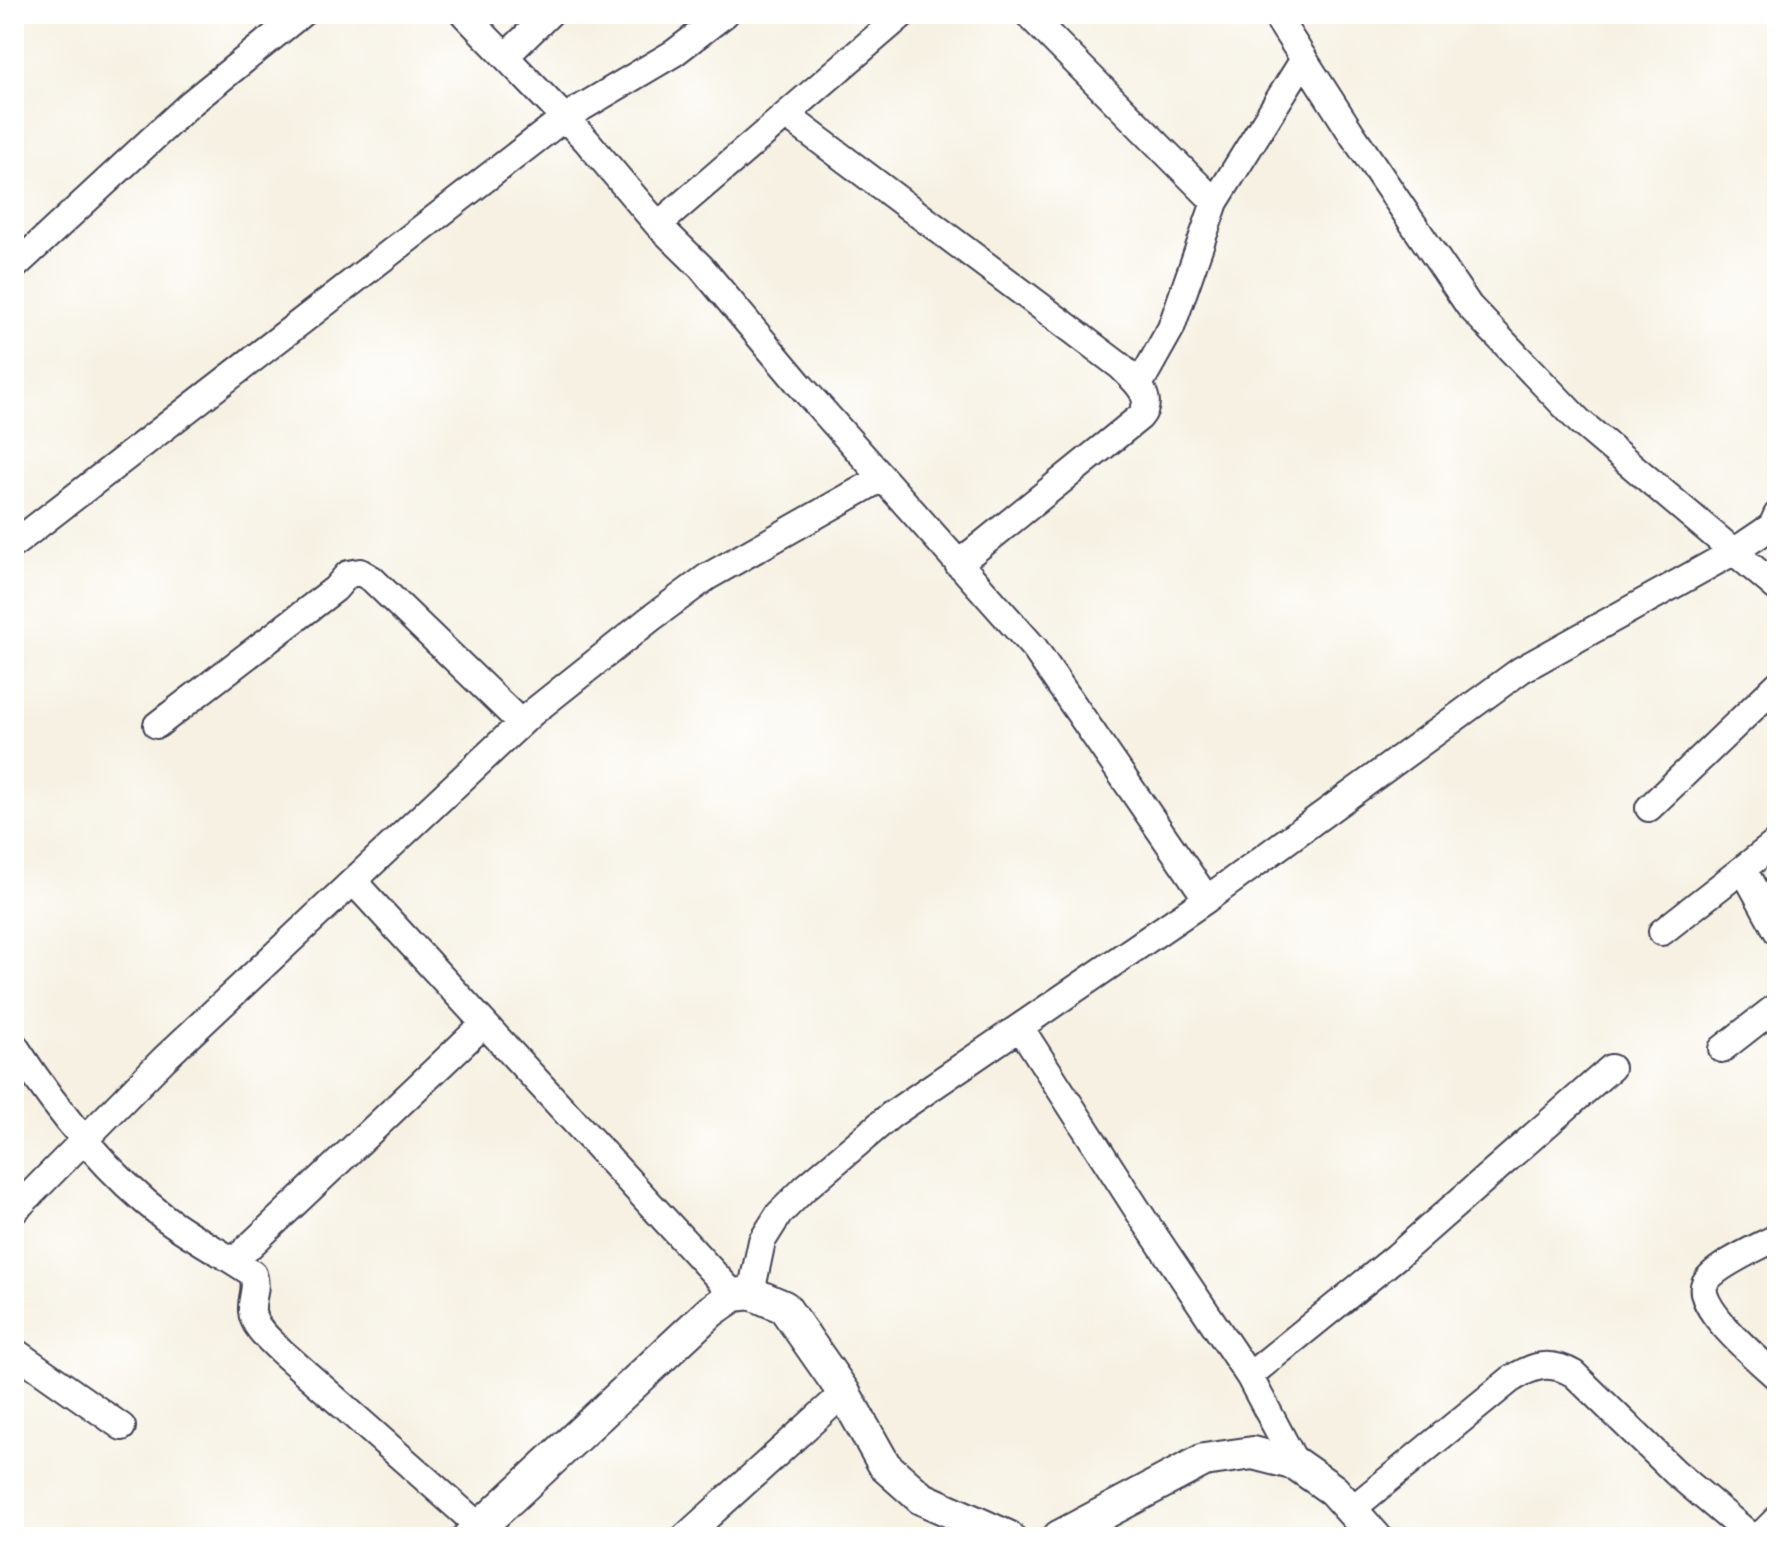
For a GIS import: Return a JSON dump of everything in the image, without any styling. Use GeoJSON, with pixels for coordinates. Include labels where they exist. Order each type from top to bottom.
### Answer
{"type":"FeatureCollection","features":[{"type":"Feature","properties":{"kind":"street"},"geometry":{"type":"LineString","coordinates":[[14,267],[191,103],[301,14]]}},
{"type":"Feature","properties":{"kind":"street"},"geometry":{"type":"LineString","coordinates":[[464,14],[564,118],[658,225],[701,267],[882,478],[1035,649],[1207,899]]}},
{"type":"Feature","properties":{"kind":"street"},"geometry":{"type":"LineString","coordinates":[[506,56],[549,14]]}},
{"type":"Feature","properties":{"kind":"street"},"geometry":{"type":"LineString","coordinates":[[14,544],[564,118],[674,53],[725,14]]}},
{"type":"Feature","properties":{"kind":"street"},"geometry":{"type":"LineString","coordinates":[[658,225],[903,14]]}},
{"type":"Feature","properties":{"kind":"street"},"geometry":{"type":"LineString","coordinates":[[1028,14],[1215,202]]}},
{"type":"Feature","properties":{"kind":"street"},"geometry":{"type":"LineString","coordinates":[[1275,14],[1469,306],[1579,421],[1777,588]]}},
{"type":"Feature","properties":{"kind":"street"},"geometry":{"type":"LineString","coordinates":[[1139,385],[1171,328],[1215,202],[1304,59]]}},
{"type":"Feature","properties":{"kind":"street"},"geometry":{"type":"LineString","coordinates":[[786,115],[1120,366],[1139,385],[1147,399],[1147,408],[1140,417],[958,564]]}},
{"type":"Feature","properties":{"kind":"street"},"geometry":{"type":"LineString","coordinates":[[14,1211],[164,1059],[521,723],[707,577],[882,478]]}},
{"type":"Feature","properties":{"kind":"street"},"geometry":{"type":"LineString","coordinates":[[14,1045],[84,1140],[128,1186],[165,1217],[253,1274],[257,1286],[252,1314],[257,1326],[474,1532],[711,1311],[743,1294],[762,1241],[779,1214],[891,1115],[1207,899],[1521,670],[1735,551],[1772,526],[1777,515]]}},
{"type":"Feature","properties":{"kind":"street"},"geometry":{"type":"LineString","coordinates":[[157,725],[335,589],[348,574],[360,572],[372,579],[521,723]]}},
{"type":"Feature","properties":{"kind":"street"},"geometry":{"type":"LineString","coordinates":[[1649,808],[1777,685]]}},
{"type":"Feature","properties":{"kind":"street"},"geometry":{"type":"LineString","coordinates":[[1662,932],[1777,842]]}},
{"type":"Feature","properties":{"kind":"street"},"geometry":{"type":"LineString","coordinates":[[1743,869],[1777,931]]}},
{"type":"Feature","properties":{"kind":"street"},"geometry":{"type":"LineString","coordinates":[[353,881],[484,1024],[743,1294],[784,1307],[844,1393],[885,1466],[921,1498],[1008,1537]]}},
{"type":"Feature","properties":{"kind":"street"},"geometry":{"type":"LineString","coordinates":[[1722,1049],[1777,1006]]}},
{"type":"Feature","properties":{"kind":"street"},"geometry":{"type":"LineString","coordinates":[[234,1261],[484,1024]]}},
{"type":"Feature","properties":{"kind":"street"},"geometry":{"type":"LineString","coordinates":[[1020,1027],[1249,1376],[1296,1464]]}},
{"type":"Feature","properties":{"kind":"street"},"geometry":{"type":"LineString","coordinates":[[1249,1376],[1396,1257],[1611,1068]]}},
{"type":"Feature","properties":{"kind":"street"},"geometry":{"type":"LineString","coordinates":[[1777,1237],[1715,1272],[1704,1284],[1703,1295],[1713,1314],[1777,1377]]}},
{"type":"Feature","properties":{"kind":"street"},"geometry":{"type":"LineString","coordinates":[[14,1351],[122,1427]]}},
{"type":"Feature","properties":{"kind":"street"},"geometry":{"type":"LineString","coordinates":[[1351,1510],[1510,1380],[1528,1368],[1545,1364],[1574,1374],[1675,1472],[1752,1537]]}},
{"type":"Feature","properties":{"kind":"street"},"geometry":{"type":"LineString","coordinates":[[702,1532],[844,1393]]}},
{"type":"Feature","properties":{"kind":"street"},"geometry":{"type":"LineString","coordinates":[[1059,1537],[1204,1460],[1253,1453],[1296,1464],[1333,1490],[1375,1537]]}},
{"type":"Feature","properties":{"kind":"street"},"geometry":{"type":"LineString","coordinates":[[1759,1537],[1777,1519]]}}]}
